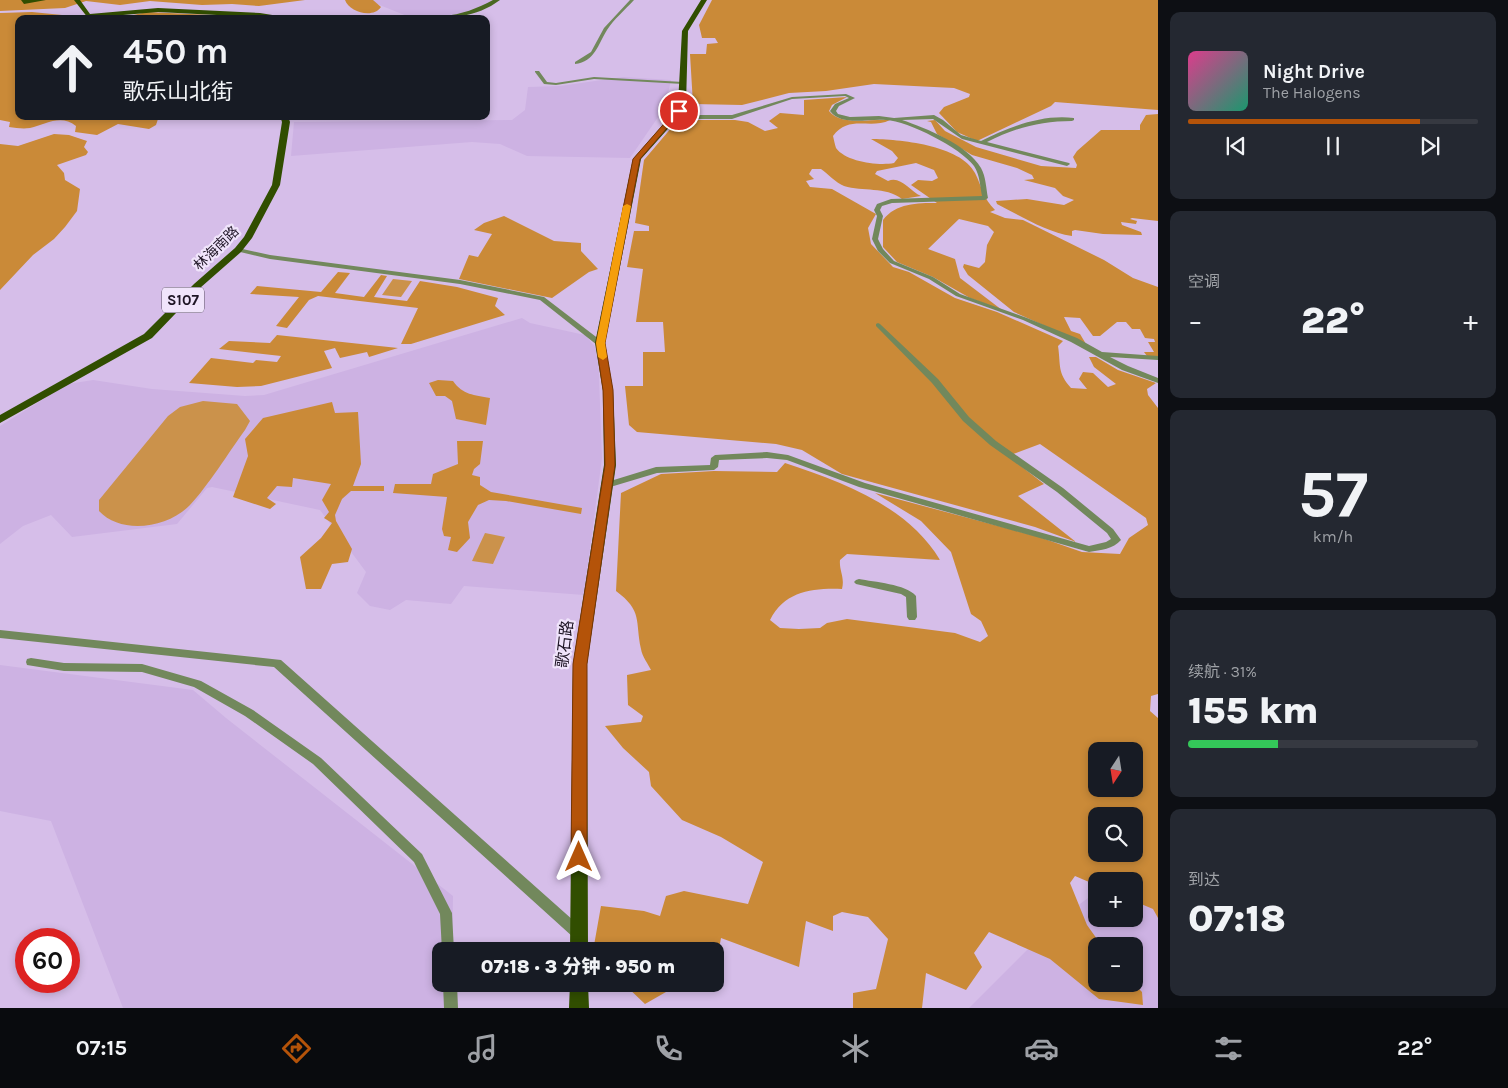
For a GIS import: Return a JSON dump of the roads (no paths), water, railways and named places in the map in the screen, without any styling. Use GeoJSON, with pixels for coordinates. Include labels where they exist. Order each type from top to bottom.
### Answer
{"type":"FeatureCollection","features":[{"type":"Feature","properties":{"kind":"main road"},"geometry":{"type":"LineString","coordinates":[[24,0],[24,2],[33,2],[43,0]]}},
{"type":"Feature","properties":{"kind":"main road"},"geometry":{"type":"LineString","coordinates":[[77,0],[87,15]]}},
{"type":"Feature","properties":{"kind":"main road"},"geometry":{"type":"LineString","coordinates":[[462,15],[483,8],[497,0]]}},
{"type":"Feature","properties":{"kind":"main road"},"geometry":{"type":"LineString","coordinates":[[600,343],[636,159],[674,117],[682,104],[685,31],[704,0]]}},
{"type":"Feature","properties":{"kind":"main road"},"geometry":{"type":"LineString","coordinates":[[100,15],[158,10],[267,15]]}},
{"type":"Feature","properties":{"kind":"main road","name":"林海南路"},"geometry":{"type":"LineString","coordinates":[[0,420],[148,336],[197,286],[238,250],[248,238],[276,185],[285,120]]}},
{"type":"Feature","properties":{"kind":"main road","name":"歌石路"},"geometry":{"type":"LineString","coordinates":[[578,942],[580,664],[610,465],[608,390],[600,343]]}},
{"type":"Feature","properties":{"kind":"main road"},"geometry":{"type":"LineString","coordinates":[[579,992],[579,1008]]}},
{"type":"Feature","properties":{"kind":"street"},"geometry":{"type":"LineString","coordinates":[[577,63],[593,53],[605,29],[632,0]]}},
{"type":"Feature","properties":{"kind":"street"},"geometry":{"type":"LineString","coordinates":[[537,72],[546,83],[556,84],[594,78],[683,84]]}},
{"type":"Feature","properties":{"kind":"street"},"geometry":{"type":"LineString","coordinates":[[674,117],[732,117],[792,98],[836,94],[853,98],[837,105],[833,111],[836,115],[845,118],[893,119],[934,117],[940,119],[954,134],[981,143],[1067,164]]}},
{"type":"Feature","properties":{"kind":"street"},"geometry":{"type":"LineString","coordinates":[[981,143],[1028,122],[1050,118],[1072,119]]}},
{"type":"Feature","properties":{"kind":"street"},"geometry":{"type":"LineString","coordinates":[[893,119],[934,136],[966,155],[977,165],[985,198],[890,201],[879,205],[877,210],[880,216],[875,239],[887,258],[930,278],[958,296],[1025,319],[1094,351],[1125,368],[1158,381]]}},
{"type":"Feature","properties":{"kind":"street"},"geometry":{"type":"LineString","coordinates":[[238,250],[270,257],[460,282],[542,298],[600,343]]}},
{"type":"Feature","properties":{"kind":"street"},"geometry":{"type":"LineString","coordinates":[[608,485],[656,470],[714,467],[715,458],[767,455],[788,458],[862,485],[1089,549],[1108,545],[1116,540],[1110,531],[1060,490],[993,443],[966,419],[935,381],[878,325]]}},
{"type":"Feature","properties":{"kind":"street"},"geometry":{"type":"LineString","coordinates":[[1094,351],[1110,356],[1158,358]]}},
{"type":"Feature","properties":{"kind":"street"},"geometry":{"type":"LineString","coordinates":[[859,582],[904,591],[911,596],[912,617]]}},
{"type":"Feature","properties":{"kind":"street"},"geometry":{"type":"LineString","coordinates":[[0,634],[277,664],[578,934]]}},
{"type":"Feature","properties":{"kind":"street"},"geometry":{"type":"LineString","coordinates":[[31,662],[64,667],[142,668],[197,684],[249,713],[318,760],[418,858],[446,914],[448,942]]}},
{"type":"Feature","properties":{"kind":"street"},"geometry":{"type":"LineString","coordinates":[[450,992],[451,1008]]}}]}
